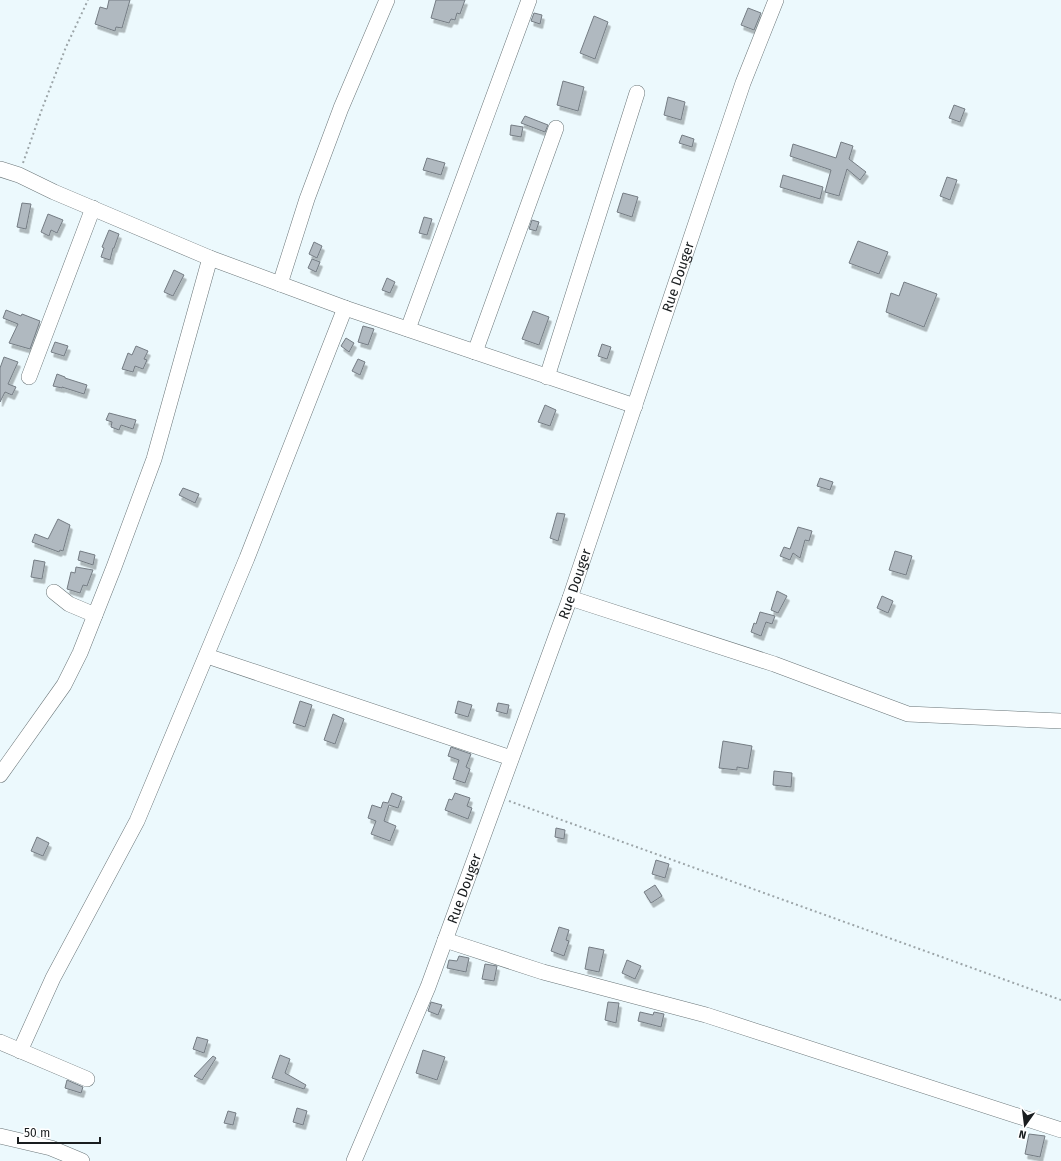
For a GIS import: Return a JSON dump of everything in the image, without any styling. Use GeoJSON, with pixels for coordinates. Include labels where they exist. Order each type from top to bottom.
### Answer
{"type":"FeatureCollection","features":[{"type":"Feature","properties":{"kind":"street"},"geometry":{"type":"LineString","coordinates":[[280,284],[308,199],[341,108],[386,0]]}},
{"type":"Feature","properties":{"kind":"street"},"geometry":{"type":"LineString","coordinates":[[408,329],[529,0]]}},
{"type":"Feature","properties":{"kind":"street","name":"Rue Douger"},"geometry":{"type":"LineString","coordinates":[[354,1161],[428,986],[570,598],[743,83],[776,0]]}},
{"type":"Feature","properties":{"kind":"street"},"geometry":{"type":"LineString","coordinates":[[547,377],[637,93]]}},
{"type":"Feature","properties":{"kind":"street"},"geometry":{"type":"LineString","coordinates":[[475,352],[556,128]]}},
{"type":"Feature","properties":{"kind":"street"},"geometry":{"type":"LineString","coordinates":[[0,169],[19,175],[54,192],[210,258],[345,308],[635,406]]}},
{"type":"Feature","properties":{"kind":"street"},"geometry":{"type":"LineString","coordinates":[[29,377],[93,208]]}},
{"type":"Feature","properties":{"kind":"street"},"geometry":{"type":"LineString","coordinates":[[0,775],[64,685],[80,653],[154,459],[210,258]]}},
{"type":"Feature","properties":{"kind":"street"},"geometry":{"type":"LineString","coordinates":[[20,1051],[53,978],[137,821],[247,558],[345,308]]}},
{"type":"Feature","properties":{"kind":"street"},"geometry":{"type":"LineString","coordinates":[[54,592],[69,604],[95,615]]}},
{"type":"Feature","properties":{"kind":"street"},"geometry":{"type":"LineString","coordinates":[[570,598],[774,664],[908,714],[1061,721]]}},
{"type":"Feature","properties":{"kind":"street"},"geometry":{"type":"LineString","coordinates":[[207,656],[511,758]]}},
{"type":"Feature","properties":{"kind":"street"},"geometry":{"type":"LineString","coordinates":[[445,940],[543,972],[706,1015],[1061,1130]]}},
{"type":"Feature","properties":{"kind":"street"},"geometry":{"type":"LineString","coordinates":[[0,1042],[87,1079]]}},
{"type":"Feature","properties":{"kind":"street"},"geometry":{"type":"LineString","coordinates":[[0,1136],[51,1148],[82,1161]]}},
{"type":"Feature","properties":{"kind":"path"},"geometry":{"type":"LineString","coordinates":[[19,175],[66,47],[88,0]]}},
{"type":"Feature","properties":{"kind":"path"},"geometry":{"type":"LineString","coordinates":[[497,797],[1061,1000]]}},
{"type":"Feature","properties":{"kind":"building"},"geometry":{"type":"Polygon","coordinates":[[[109,0],[130,0],[122,28],[116,27],[115,31],[95,24],[100,7],[107,9],[109,0]]]}},
{"type":"Feature","properties":{"kind":"building"},"geometry":{"type":"Polygon","coordinates":[[[436,0],[465,0],[460,14],[457,13],[455,20],[451,19],[449,23],[431,18],[436,0]]]}},
{"type":"Feature","properties":{"kind":"building"},"geometry":{"type":"Polygon","coordinates":[[[748,8],[761,13],[754,30],[741,25],[748,8]]]}},
{"type":"Feature","properties":{"kind":"building"},"geometry":{"type":"Polygon","coordinates":[[[534,13],[542,15],[540,24],[531,21],[534,13]]]}},
{"type":"Feature","properties":{"kind":"building"},"geometry":{"type":"Polygon","coordinates":[[[594,16],[608,22],[595,59],[580,53],[594,16]]]}},
{"type":"Feature","properties":{"kind":"building"},"geometry":{"type":"Polygon","coordinates":[[[563,81],[584,87],[578,111],[557,105],[563,81]]]}},
{"type":"Feature","properties":{"kind":"building"},"geometry":{"type":"Polygon","coordinates":[[[668,97],[685,102],[681,120],[664,115],[668,97]]]}},
{"type":"Feature","properties":{"kind":"building"},"geometry":{"type":"Polygon","coordinates":[[[954,105],[965,109],[960,122],[949,118],[954,105]]]}},
{"type":"Feature","properties":{"kind":"building"},"geometry":{"type":"Polygon","coordinates":[[[525,116],[548,125],[545,132],[521,123],[525,116]]]}},
{"type":"Feature","properties":{"kind":"building"},"geometry":{"type":"Polygon","coordinates":[[[511,125],[523,127],[521,137],[510,135],[511,125]]]}},
{"type":"Feature","properties":{"kind":"building"},"geometry":{"type":"Polygon","coordinates":[[[682,135],[694,139],[692,147],[679,143],[682,135]]]}},
{"type":"Feature","properties":{"kind":"building"},"geometry":{"type":"Polygon","coordinates":[[[841,142],[853,146],[849,159],[866,172],[860,180],[847,169],[839,196],[825,192],[831,170],[790,156],[793,144],[836,158],[841,142]]]}},
{"type":"Feature","properties":{"kind":"building"},"geometry":{"type":"Polygon","coordinates":[[[427,158],[445,163],[441,175],[423,170],[427,158]]]}},
{"type":"Feature","properties":{"kind":"building"},"geometry":{"type":"Polygon","coordinates":[[[783,175],[823,187],[820,199],[780,187],[783,175]]]}},
{"type":"Feature","properties":{"kind":"building"},"geometry":{"type":"Polygon","coordinates":[[[947,177],[957,180],[950,200],[940,196],[947,177]]]}},
{"type":"Feature","properties":{"kind":"building"},"geometry":{"type":"Polygon","coordinates":[[[623,193],[638,197],[632,217],[617,212],[623,193]]]}},
{"type":"Feature","properties":{"kind":"building"},"geometry":{"type":"Polygon","coordinates":[[[22,203],[31,204],[26,229],[17,227],[22,203]]]}},
{"type":"Feature","properties":{"kind":"building"},"geometry":{"type":"Polygon","coordinates":[[[48,214],[63,220],[57,233],[51,230],[49,236],[41,232],[48,214]]]}},
{"type":"Feature","properties":{"kind":"building"},"geometry":{"type":"Polygon","coordinates":[[[424,217],[432,219],[427,235],[419,233],[424,217]]]}},
{"type":"Feature","properties":{"kind":"building"},"geometry":{"type":"Polygon","coordinates":[[[532,220],[539,222],[536,231],[529,229],[532,220]]]}},
{"type":"Feature","properties":{"kind":"building"},"geometry":{"type":"Polygon","coordinates":[[[109,230],[119,234],[110,260],[101,257],[104,248],[102,247],[109,230]]]}},
{"type":"Feature","properties":{"kind":"building"},"geometry":{"type":"Polygon","coordinates":[[[858,241],[888,252],[879,274],[849,263],[858,241]]]}},
{"type":"Feature","properties":{"kind":"building"},"geometry":{"type":"Polygon","coordinates":[[[314,242],[322,246],[317,258],[309,254],[314,242]]]}},
{"type":"Feature","properties":{"kind":"building"},"geometry":{"type":"Polygon","coordinates":[[[312,259],[320,262],[316,272],[308,268],[312,259]]]}},
{"type":"Feature","properties":{"kind":"building"},"geometry":{"type":"Polygon","coordinates":[[[174,270],[184,275],[173,296],[164,292],[174,270]]]}},
{"type":"Feature","properties":{"kind":"building"},"geometry":{"type":"Polygon","coordinates":[[[387,278],[395,282],[390,293],[382,290],[387,278]]]}},
{"type":"Feature","properties":{"kind":"building"},"geometry":{"type":"Polygon","coordinates":[[[904,282],[937,294],[924,327],[886,312],[891,293],[899,296],[904,282]]]}},
{"type":"Feature","properties":{"kind":"building"},"geometry":{"type":"Polygon","coordinates":[[[6,310],[40,321],[30,349],[9,343],[18,324],[3,318],[6,310]]]}},
{"type":"Feature","properties":{"kind":"building"},"geometry":{"type":"Polygon","coordinates":[[[533,311],[549,317],[539,345],[522,339],[533,311]]]}},
{"type":"Feature","properties":{"kind":"building"},"geometry":{"type":"Polygon","coordinates":[[[363,326],[374,329],[368,345],[358,342],[363,326]]]}},
{"type":"Feature","properties":{"kind":"building"},"geometry":{"type":"Polygon","coordinates":[[[346,338],[354,343],[349,352],[341,346],[346,338]]]}},
{"type":"Feature","properties":{"kind":"building"},"geometry":{"type":"Polygon","coordinates":[[[55,342],[68,346],[64,356],[51,352],[55,342]]]}},
{"type":"Feature","properties":{"kind":"building"},"geometry":{"type":"Polygon","coordinates":[[[602,344],[611,347],[607,359],[598,356],[602,344]]]}},
{"type":"Feature","properties":{"kind":"building"},"geometry":{"type":"Polygon","coordinates":[[[136,346],[148,351],[144,359],[147,360],[143,369],[135,366],[133,372],[122,369],[128,353],[132,355],[136,346]]]}},
{"type":"Feature","properties":{"kind":"building"},"geometry":{"type":"Polygon","coordinates":[[[4,357],[18,362],[8,384],[16,387],[12,395],[5,392],[0,402],[0,368],[4,357]]]}},
{"type":"Feature","properties":{"kind":"building"},"geometry":{"type":"Polygon","coordinates":[[[358,359],[365,362],[360,375],[352,371],[358,359]]]}},
{"type":"Feature","properties":{"kind":"building"},"geometry":{"type":"Polygon","coordinates":[[[57,374],[87,385],[84,394],[62,387],[53,386],[57,374]]]}},
{"type":"Feature","properties":{"kind":"building"},"geometry":{"type":"Polygon","coordinates":[[[545,405],[556,410],[550,426],[538,422],[545,405]]]}},
{"type":"Feature","properties":{"kind":"building"},"geometry":{"type":"Polygon","coordinates":[[[109,413],[136,420],[133,429],[121,425],[119,430],[111,427],[112,422],[106,420],[109,413]]]}},
{"type":"Feature","properties":{"kind":"building"},"geometry":{"type":"Polygon","coordinates":[[[820,478],[833,482],[830,490],[817,486],[820,478]]]}},
{"type":"Feature","properties":{"kind":"building"},"geometry":{"type":"Polygon","coordinates":[[[183,488],[199,494],[195,503],[179,495],[183,488]]]}},
{"type":"Feature","properties":{"kind":"building"},"geometry":{"type":"Polygon","coordinates":[[[557,513],[565,514],[558,541],[550,538],[557,513]]]}},
{"type":"Feature","properties":{"kind":"building"},"geometry":{"type":"Polygon","coordinates":[[[58,519],[70,525],[63,551],[60,550],[59,552],[32,542],[35,534],[48,539],[58,519]]]}},
{"type":"Feature","properties":{"kind":"building"},"geometry":{"type":"Polygon","coordinates":[[[798,527],[812,531],[809,541],[805,540],[800,558],[793,553],[790,560],[780,556],[784,547],[790,549],[798,527]]]}},
{"type":"Feature","properties":{"kind":"building"},"geometry":{"type":"Polygon","coordinates":[[[80,551],[95,555],[93,565],[78,560],[80,551]]]}},
{"type":"Feature","properties":{"kind":"building"},"geometry":{"type":"Polygon","coordinates":[[[895,551],[912,556],[906,575],[889,570],[895,551]]]}},
{"type":"Feature","properties":{"kind":"building"},"geometry":{"type":"Polygon","coordinates":[[[34,560],[45,562],[42,579],[31,577],[34,560]]]}},
{"type":"Feature","properties":{"kind":"building"},"geometry":{"type":"Polygon","coordinates":[[[76,567],[93,570],[87,586],[83,585],[80,593],[67,589],[71,572],[75,573],[76,567]]]}},
{"type":"Feature","properties":{"kind":"building"},"geometry":{"type":"Polygon","coordinates":[[[777,591],[787,596],[778,613],[771,610],[777,591]]]}},
{"type":"Feature","properties":{"kind":"building"},"geometry":{"type":"Polygon","coordinates":[[[882,596],[893,601],[888,613],[877,608],[882,596]]]}},
{"type":"Feature","properties":{"kind":"building"},"geometry":{"type":"Polygon","coordinates":[[[760,612],[775,616],[772,624],[766,622],[761,636],[751,632],[754,623],[756,624],[760,612]]]}},
{"type":"Feature","properties":{"kind":"building"},"geometry":{"type":"Polygon","coordinates":[[[300,701],[312,705],[305,727],[293,723],[300,701]]]}},
{"type":"Feature","properties":{"kind":"building"},"geometry":{"type":"Polygon","coordinates":[[[458,701],[472,705],[468,717],[455,713],[458,701]]]}},
{"type":"Feature","properties":{"kind":"building"},"geometry":{"type":"Polygon","coordinates":[[[498,703],[509,705],[507,714],[496,711],[498,703]]]}},
{"type":"Feature","properties":{"kind":"building"},"geometry":{"type":"Polygon","coordinates":[[[333,714],[344,719],[335,744],[324,740],[333,714]]]}},
{"type":"Feature","properties":{"kind":"building"},"geometry":{"type":"Polygon","coordinates":[[[723,741],[752,746],[748,769],[737,767],[737,770],[719,768],[723,741]]]}},
{"type":"Feature","properties":{"kind":"building"},"geometry":{"type":"Polygon","coordinates":[[[451,747],[471,754],[466,767],[470,769],[465,783],[453,779],[459,760],[448,756],[451,747]]]}},
{"type":"Feature","properties":{"kind":"building"},"geometry":{"type":"Polygon","coordinates":[[[774,771],[792,773],[791,787],[773,785],[774,771]]]}},
{"type":"Feature","properties":{"kind":"building"},"geometry":{"type":"Polygon","coordinates":[[[392,793],[402,797],[398,808],[389,805],[384,821],[396,826],[390,841],[371,834],[376,821],[368,818],[372,805],[381,808],[383,802],[388,803],[392,793]]]}},
{"type":"Feature","properties":{"kind":"building"},"geometry":{"type":"Polygon","coordinates":[[[455,793],[470,798],[467,806],[472,808],[468,819],[445,810],[449,799],[452,800],[455,793]]]}},
{"type":"Feature","properties":{"kind":"building"},"geometry":{"type":"Polygon","coordinates":[[[556,828],[565,830],[564,839],[555,837],[556,828]]]}},
{"type":"Feature","properties":{"kind":"building"},"geometry":{"type":"Polygon","coordinates":[[[37,837],[49,843],[43,856],[31,851],[37,837]]]}},
{"type":"Feature","properties":{"kind":"building"},"geometry":{"type":"Polygon","coordinates":[[[656,860],[669,864],[665,878],[652,874],[656,860]]]}},
{"type":"Feature","properties":{"kind":"building"},"geometry":{"type":"Polygon","coordinates":[[[655,885],[662,896],[651,903],[644,892],[655,885]]]}},
{"type":"Feature","properties":{"kind":"building"},"geometry":{"type":"Polygon","coordinates":[[[559,927],[569,930],[566,940],[569,941],[564,956],[551,951],[559,927]]]}},
{"type":"Feature","properties":{"kind":"building"},"geometry":{"type":"Polygon","coordinates":[[[589,947],[604,950],[599,972],[585,969],[589,947]]]}},
{"type":"Feature","properties":{"kind":"building"},"geometry":{"type":"Polygon","coordinates":[[[459,956],[469,958],[466,972],[447,968],[449,960],[457,961],[459,956]]]}},
{"type":"Feature","properties":{"kind":"building"},"geometry":{"type":"Polygon","coordinates":[[[627,960],[641,966],[635,979],[622,973],[627,960]]]}},
{"type":"Feature","properties":{"kind":"building"},"geometry":{"type":"Polygon","coordinates":[[[485,964],[497,966],[494,981],[482,979],[485,964]]]}},
{"type":"Feature","properties":{"kind":"building"},"geometry":{"type":"Polygon","coordinates":[[[431,1002],[442,1005],[438,1015],[428,1011],[431,1002]]]}},
{"type":"Feature","properties":{"kind":"building"},"geometry":{"type":"Polygon","coordinates":[[[608,1002],[619,1003],[616,1023],[605,1020],[608,1002]]]}},
{"type":"Feature","properties":{"kind":"building"},"geometry":{"type":"Polygon","coordinates":[[[640,1012],[653,1015],[654,1012],[664,1014],[661,1027],[638,1021],[640,1012]]]}},
{"type":"Feature","properties":{"kind":"building"},"geometry":{"type":"Polygon","coordinates":[[[197,1037],[208,1040],[204,1053],[193,1049],[197,1037]]]}},
{"type":"Feature","properties":{"kind":"building"},"geometry":{"type":"Polygon","coordinates":[[[423,1050],[445,1057],[437,1080],[416,1073],[423,1050]]]}},
{"type":"Feature","properties":{"kind":"building"},"geometry":{"type":"Polygon","coordinates":[[[280,1055],[290,1059],[285,1073],[306,1085],[304,1089],[272,1078],[280,1055]]]}},
{"type":"Feature","properties":{"kind":"building"},"geometry":{"type":"Polygon","coordinates":[[[213,1056],[216,1058],[202,1080],[194,1076],[213,1056]]]}},
{"type":"Feature","properties":{"kind":"building"},"geometry":{"type":"Polygon","coordinates":[[[67,1080],[83,1087],[81,1093],[65,1088],[67,1080]]]}},
{"type":"Feature","properties":{"kind":"building"},"geometry":{"type":"Polygon","coordinates":[[[297,1108],[307,1111],[303,1125],[293,1122],[297,1108]]]}},
{"type":"Feature","properties":{"kind":"building"},"geometry":{"type":"Polygon","coordinates":[[[228,1111],[236,1113],[233,1125],[224,1123],[228,1111]]]}},
{"type":"Feature","properties":{"kind":"building"},"geometry":{"type":"Polygon","coordinates":[[[1029,1134],[1045,1136],[1040,1157],[1025,1154],[1029,1134]]]}}]}
